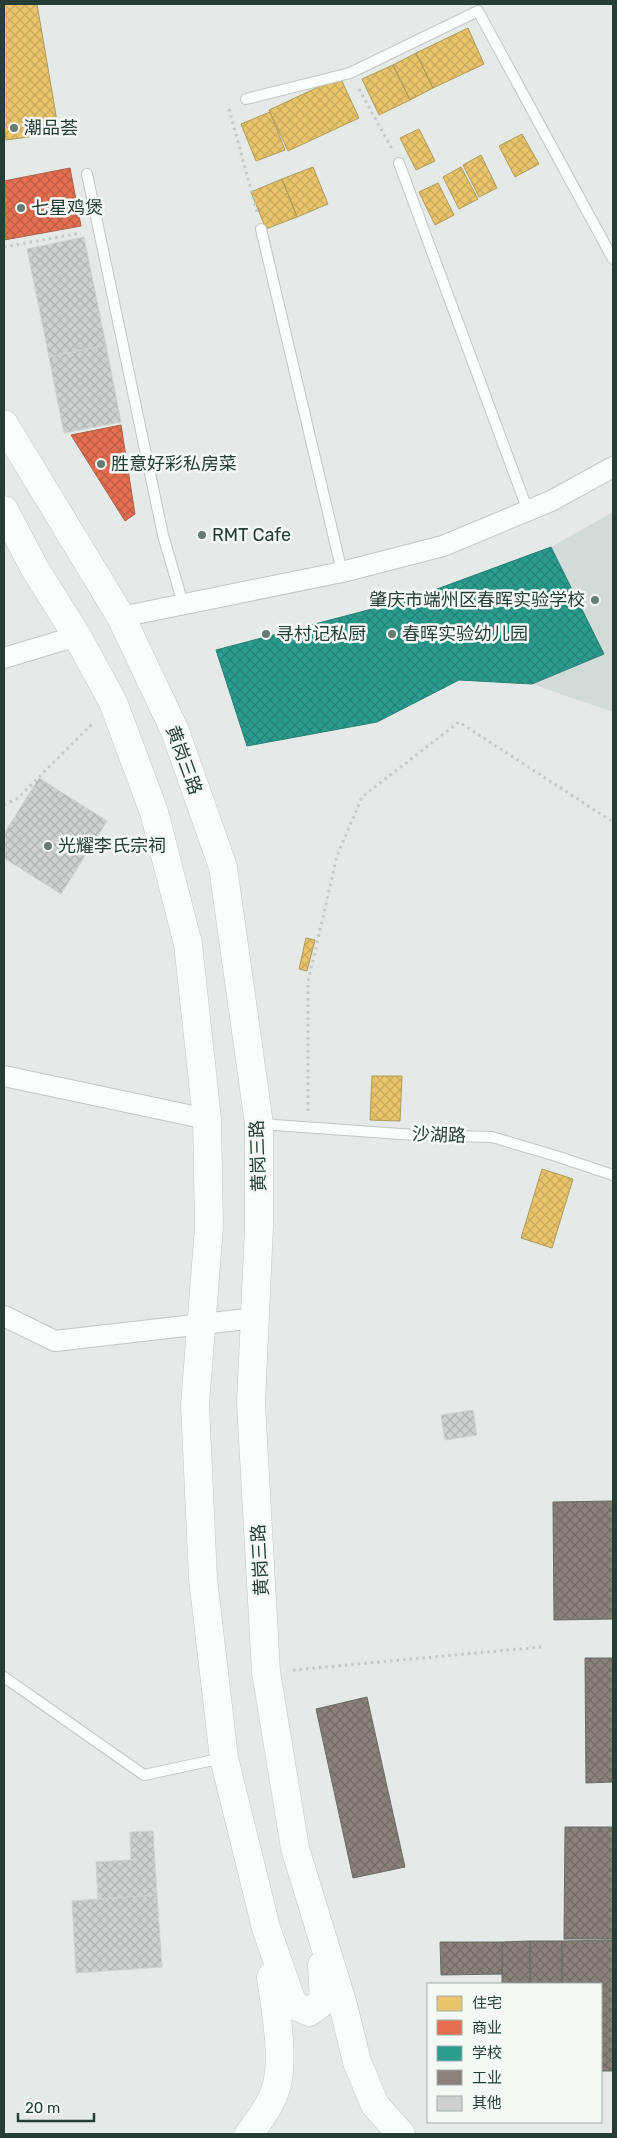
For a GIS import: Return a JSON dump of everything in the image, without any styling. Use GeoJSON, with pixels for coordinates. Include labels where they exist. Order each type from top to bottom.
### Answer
{"type":"FeatureCollection","features":[{"type":"Feature","properties":{"kind":"main road","name":"黄岗三路"},"geometry":{"type":"LineString","coordinates":[[4,424],[121,617],[175,731],[222,867],[259,1124],[260,1227],[251,1403],[266,1672],[295,1848],[343,2005],[357,2062],[375,2105],[400,2134]]}},
{"type":"Feature","properties":{"kind":"main road"},"geometry":{"type":"LineString","coordinates":[[4,510],[35,569],[77,636],[113,702],[154,812],[188,944],[207,1119],[209,1227],[195,1404],[202,1569],[224,1758],[266,1928],[293,2005],[309,2012],[324,2001],[322,1936]]}},
{"type":"Feature","properties":{"kind":"main road"},"geometry":{"type":"LineString","coordinates":[[249,2134],[264,2113],[276,2088],[280,2065],[266,1928]]}},
{"type":"Feature","properties":{"kind":"street"},"geometry":{"type":"LineString","coordinates":[[121,617],[342,572],[443,546],[551,501],[613,467]]}},
{"type":"Feature","properties":{"kind":"street"},"geometry":{"type":"LineString","coordinates":[[4,658],[77,636]]}},
{"type":"Feature","properties":{"kind":"street"},"geometry":{"type":"LineString","coordinates":[[4,1076],[207,1119]]}},
{"type":"Feature","properties":{"kind":"street"},"geometry":{"type":"LineString","coordinates":[[4,1316],[55,1341],[202,1322],[255,1318]]}},
{"type":"Feature","properties":{"kind":"lane"},"geometry":{"type":"LineString","coordinates":[[246,99],[350,73],[478,11],[613,259]]}},
{"type":"Feature","properties":{"kind":"lane"},"geometry":{"type":"LineString","coordinates":[[399,163],[528,511]]}},
{"type":"Feature","properties":{"kind":"lane"},"geometry":{"type":"LineString","coordinates":[[87,174],[163,535],[183,604]]}},
{"type":"Feature","properties":{"kind":"lane"},"geometry":{"type":"LineString","coordinates":[[261,230],[342,572]]}},
{"type":"Feature","properties":{"kind":"lane","name":"沙湖路"},"geometry":{"type":"LineString","coordinates":[[259,1124],[415,1135],[492,1137],[613,1175]]}},
{"type":"Feature","properties":{"kind":"lane"},"geometry":{"type":"LineString","coordinates":[[4,1677],[144,1775],[224,1758]]}},
{"type":"Feature","properties":{"kind":"path"},"geometry":{"type":"LineString","coordinates":[[350,73],[399,163]]}},
{"type":"Feature","properties":{"kind":"path"},"geometry":{"type":"LineString","coordinates":[[229,109],[261,230]]}},
{"type":"Feature","properties":{"kind":"path"},"geometry":{"type":"LineString","coordinates":[[4,247],[99,230]]}},
{"type":"Feature","properties":{"kind":"path"},"geometry":{"type":"LineString","coordinates":[[4,805],[18,798],[113,702]]}},
{"type":"Feature","properties":{"kind":"path"},"geometry":{"type":"LineString","coordinates":[[308,1127],[308,982],[337,856],[362,797],[459,722],[613,822]]}},
{"type":"Feature","properties":{"kind":"path"},"geometry":{"type":"LineString","coordinates":[[266,1672],[541,1647]]}},
{"type":"Feature","properties":{"kind":"shaded area","name":"肇庆市端州区春晖实验学校"},"geometry":{"type":"Polygon","coordinates":[[[613,512],[613,712],[532,684],[604,654],[551,547],[613,512]]]}},
{"type":"Feature","properties":{"kind":"building: 住宅"},"geometry":{"type":"Polygon","coordinates":[[[4,4],[37,4],[59,133],[6,140],[4,125],[4,4]]]}},
{"type":"Feature","properties":{"kind":"building: 住宅"},"geometry":{"type":"Polygon","coordinates":[[[468,28],[484,64],[433,88],[416,53],[468,28]]]}},
{"type":"Feature","properties":{"kind":"building: 住宅"},"geometry":{"type":"Polygon","coordinates":[[[416,53],[433,88],[410,100],[393,65],[416,53]]]}},
{"type":"Feature","properties":{"kind":"building: 住宅"},"geometry":{"type":"Polygon","coordinates":[[[393,65],[410,100],[379,115],[362,79],[393,65]]]}},
{"type":"Feature","properties":{"kind":"building: 住宅"},"geometry":{"type":"Polygon","coordinates":[[[340,77],[359,118],[288,151],[269,110],[340,77]]]}},
{"type":"Feature","properties":{"kind":"building: 住宅"},"geometry":{"type":"Polygon","coordinates":[[[270,112],[285,150],[256,161],[241,124],[270,112]]]}},
{"type":"Feature","properties":{"kind":"building: 住宅"},"geometry":{"type":"Polygon","coordinates":[[[419,129],[435,161],[416,170],[400,138],[419,129]]]}},
{"type":"Feature","properties":{"kind":"building: 住宅"},"geometry":{"type":"Polygon","coordinates":[[[522,134],[539,164],[515,177],[499,146],[522,134]]]}},
{"type":"Feature","properties":{"kind":"building: 住宅"},"geometry":{"type":"Polygon","coordinates":[[[481,155],[497,188],[479,197],[463,165],[481,155]]]}},
{"type":"Feature","properties":{"kind":"building: 住宅"},"geometry":{"type":"Polygon","coordinates":[[[313,167],[328,204],[297,217],[282,179],[313,167]]]}},
{"type":"Feature","properties":{"kind":"building: 住宅"},"geometry":{"type":"Polygon","coordinates":[[[461,167],[478,199],[459,209],[443,177],[461,167]]]}},
{"type":"Feature","properties":{"kind":"building: 住宅"},"geometry":{"type":"Polygon","coordinates":[[[282,179],[297,217],[266,229],[251,192],[282,179]]]}},
{"type":"Feature","properties":{"kind":"building: 住宅"},"geometry":{"type":"Polygon","coordinates":[[[438,183],[454,215],[435,225],[419,192],[438,183]]]}},
{"type":"Feature","properties":{"kind":"building: 住宅"},"geometry":{"type":"Polygon","coordinates":[[[306,938],[315,940],[307,971],[299,969],[306,938]]]}},
{"type":"Feature","properties":{"kind":"building: 住宅"},"geometry":{"type":"Polygon","coordinates":[[[372,1076],[402,1076],[400,1121],[370,1120],[372,1076]]]}},
{"type":"Feature","properties":{"kind":"building: 住宅"},"geometry":{"type":"Polygon","coordinates":[[[542,1169],[573,1179],[552,1248],[521,1238],[542,1169]]]}},
{"type":"Feature","properties":{"kind":"building: 商业"},"geometry":{"type":"Polygon","coordinates":[[[70,168],[81,226],[4,240],[4,181],[70,168]]]}},
{"type":"Feature","properties":{"kind":"building: 商业"},"geometry":{"type":"Polygon","coordinates":[[[121,425],[135,514],[125,521],[71,435],[121,425]]]}},
{"type":"Feature","properties":{"kind":"building: 学校"},"geometry":{"type":"Polygon","coordinates":[[[551,547],[604,654],[532,684],[459,680],[377,722],[247,746],[216,650],[410,599],[551,547]]]}},
{"type":"Feature","properties":{"kind":"building: 工业"},"geometry":{"type":"Polygon","coordinates":[[[613,1501],[613,1619],[554,1620],[553,1502],[613,1501]]]}},
{"type":"Feature","properties":{"kind":"building: 工业"},"geometry":{"type":"Polygon","coordinates":[[[585,1658],[613,1658],[613,1782],[586,1783],[585,1658]]]}},
{"type":"Feature","properties":{"kind":"building: 工业"},"geometry":{"type":"Polygon","coordinates":[[[367,1697],[405,1867],[353,1878],[316,1709],[367,1697]]]}},
{"type":"Feature","properties":{"kind":"building: 工业"},"geometry":{"type":"Polygon","coordinates":[[[565,1827],[613,1827],[613,1939],[564,1939],[565,1827]]]}},
{"type":"Feature","properties":{"kind":"building: 工业"},"geometry":{"type":"Polygon","coordinates":[[[613,1940],[613,2071],[602,2071],[602,1983],[562,1983],[562,1941],[613,1940]]]}},
{"type":"Feature","properties":{"kind":"building: 工业"},"geometry":{"type":"Polygon","coordinates":[[[530,1941],[562,1941],[562,1983],[530,1983],[530,1941]]]}},
{"type":"Feature","properties":{"kind":"building: 工业"},"geometry":{"type":"Polygon","coordinates":[[[530,1941],[530,1983],[502,1983],[502,1942],[530,1941]]]}},
{"type":"Feature","properties":{"kind":"building: 工业"},"geometry":{"type":"Polygon","coordinates":[[[440,1942],[502,1942],[502,1974],[441,1975],[440,1942]]]}},
{"type":"Feature","properties":{"kind":"building: 其他"},"geometry":{"type":"Polygon","coordinates":[[[84,237],[106,345],[49,357],[27,249],[84,237]]]}},
{"type":"Feature","properties":{"kind":"building: 其他"},"geometry":{"type":"Polygon","coordinates":[[[106,345],[121,422],[64,433],[49,357],[106,345]]]}},
{"type":"Feature","properties":{"kind":"building: 其他","name":"光耀李氏宗祠"},"geometry":{"type":"Polygon","coordinates":[[[39,778],[107,821],[61,894],[4,858],[4,834],[39,778]]]}},
{"type":"Feature","properties":{"kind":"building: 其他"},"geometry":{"type":"Polygon","coordinates":[[[473,1410],[477,1435],[445,1440],[441,1415],[473,1410]]]}},
{"type":"Feature","properties":{"kind":"building: 其他"},"geometry":{"type":"Polygon","coordinates":[[[153,1831],[157,1895],[98,1899],[96,1862],[131,1860],[130,1832],[153,1831]]]}},
{"type":"Feature","properties":{"kind":"building: 其他"},"geometry":{"type":"Polygon","coordinates":[[[157,1895],[162,1967],[76,1973],[72,1901],[157,1895]]]}},
{"type":"Feature","properties":{"kind":"place","name":"潮品荟"},"geometry":{"type":"Point","coordinates":[14,128]}},
{"type":"Feature","properties":{"kind":"place","name":"七星鸡煲"},"geometry":{"type":"Point","coordinates":[21,208]}},
{"type":"Feature","properties":{"kind":"place","name":"胜意好彩私房菜"},"geometry":{"type":"Point","coordinates":[101,464]}},
{"type":"Feature","properties":{"kind":"place","name":"RMT Cafe"},"geometry":{"type":"Point","coordinates":[202,535]}},
{"type":"Feature","properties":{"kind":"place","name":"肇庆市端州区春晖实验学校"},"geometry":{"type":"Point","coordinates":[595,600]}},
{"type":"Feature","properties":{"kind":"place","name":"寻村记私厨"},"geometry":{"type":"Point","coordinates":[266,634]}},
{"type":"Feature","properties":{"kind":"place","name":"春晖实验幼儿园"},"geometry":{"type":"Point","coordinates":[392,634]}},
{"type":"Feature","properties":{"kind":"place","name":"光耀李氏宗祠"},"geometry":{"type":"Point","coordinates":[48,846]}}]}
